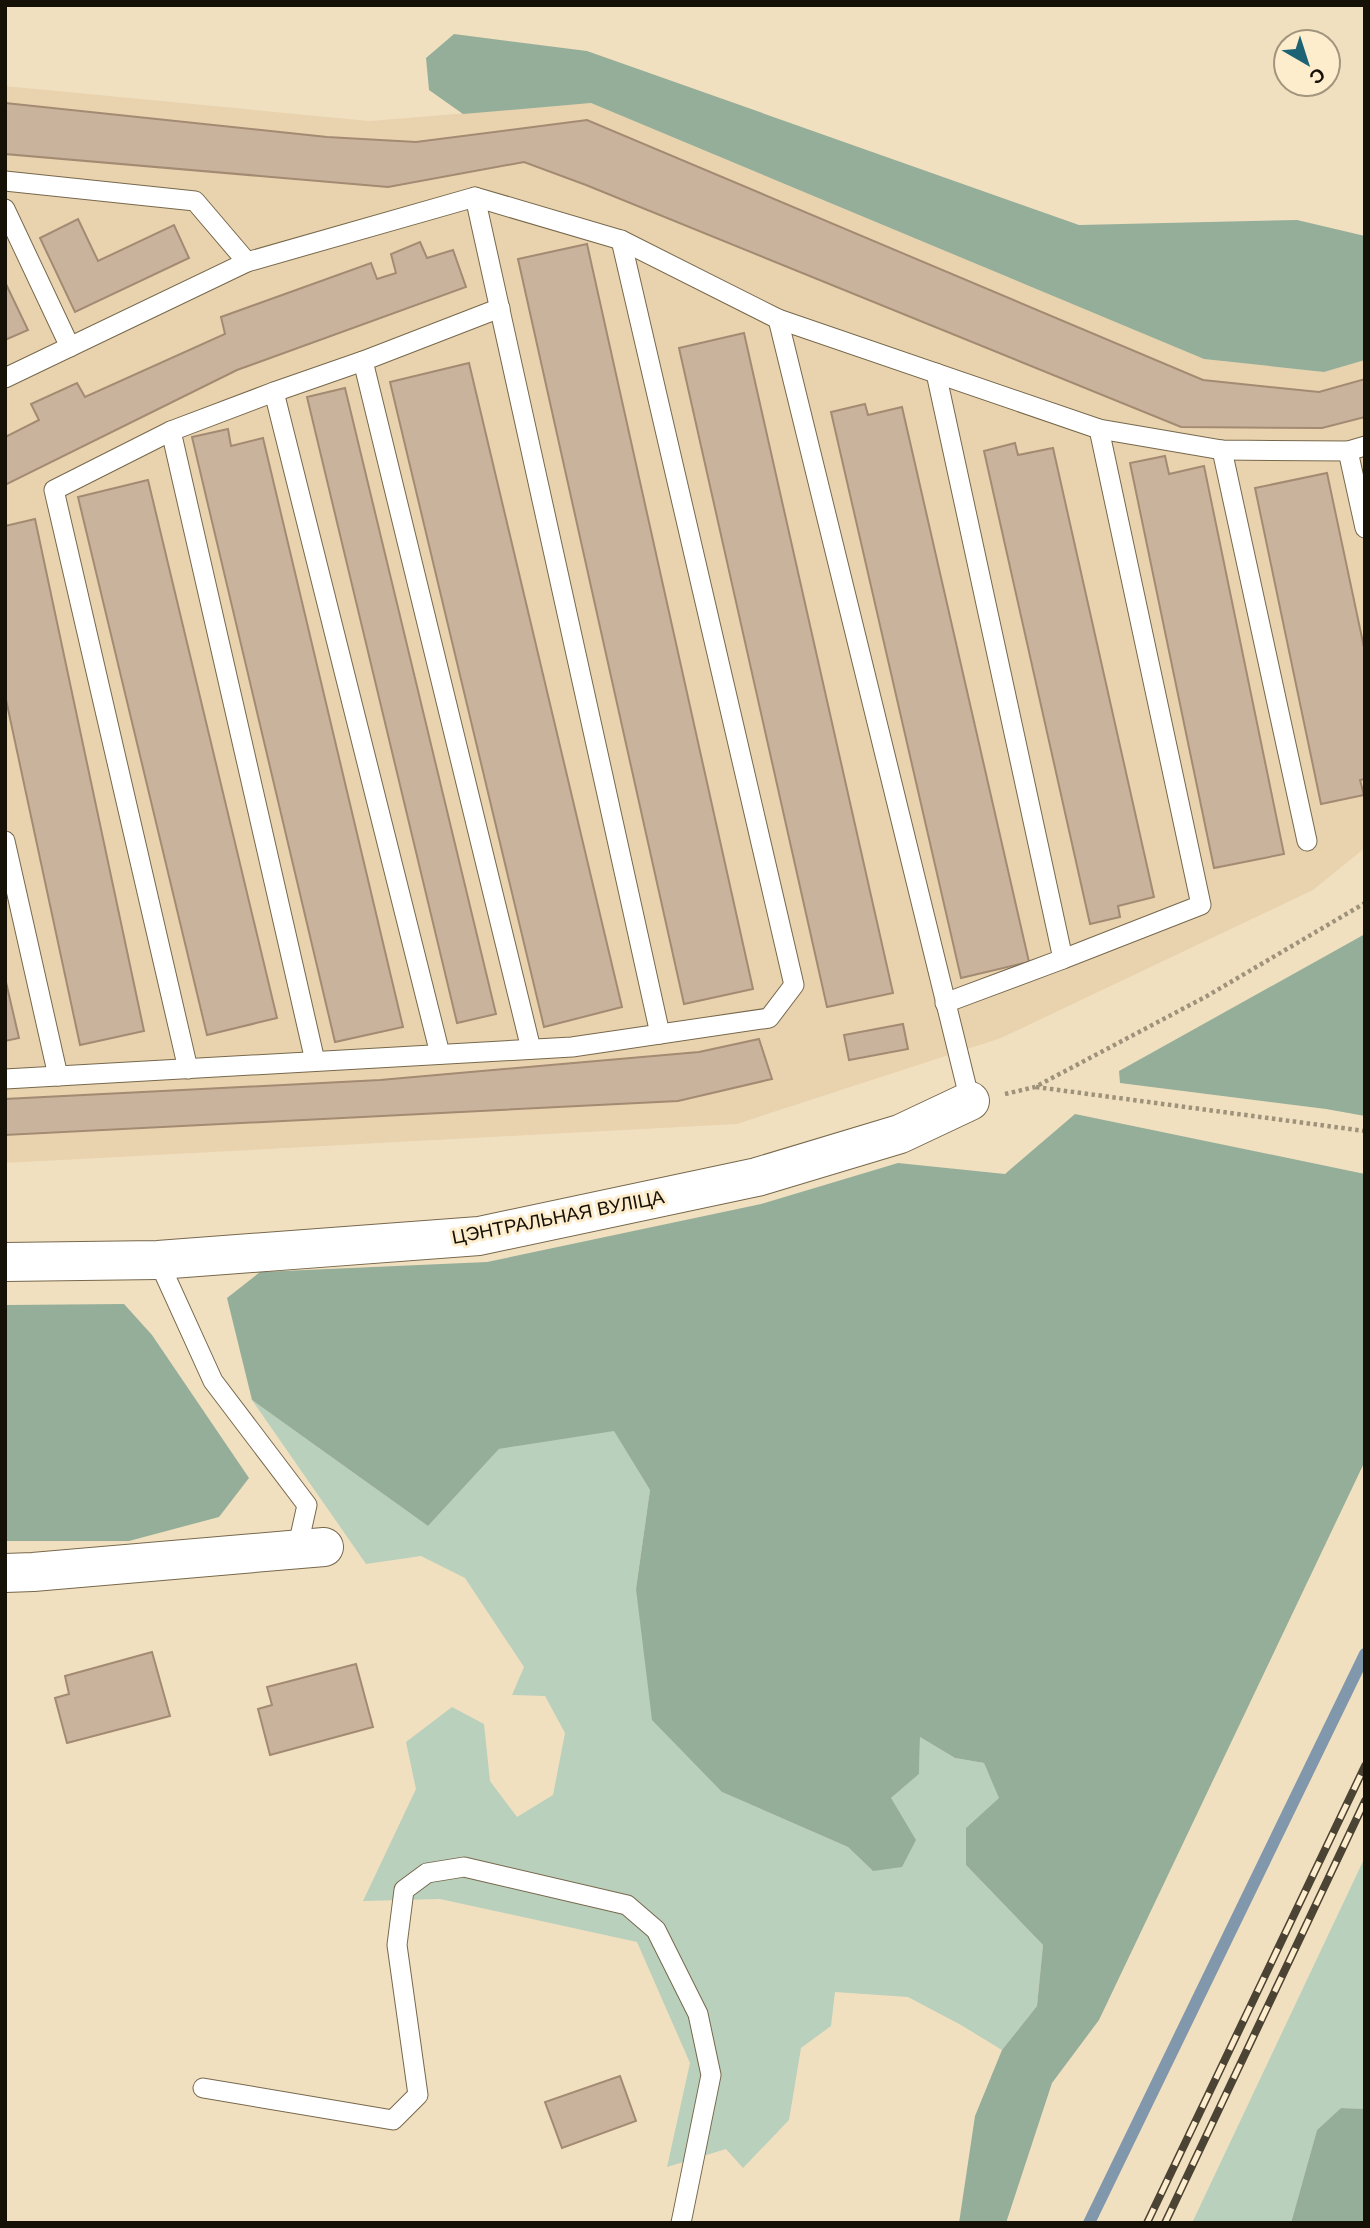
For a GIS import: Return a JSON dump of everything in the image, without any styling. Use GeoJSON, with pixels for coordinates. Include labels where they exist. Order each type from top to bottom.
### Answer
{"type":"FeatureCollection","features":[{"type":"Feature","properties":{"kind":"street","name":"ЦЭНТРАЛЬНАЯ ВУЛІЦА"},"geometry":{"type":"LineString","coordinates":[[5,1262],[158,1260],[479,1236],[757,1177],[900,1134],[970,1101]]}},
{"type":"Feature","properties":{"kind":"street"},"geometry":{"type":"LineString","coordinates":[[5,1573],[311,1548]]}},
{"type":"Feature","properties":{"kind":"lane"},"geometry":{"type":"LineString","coordinates":[[5,181],[195,201],[247,262]]}},
{"type":"Feature","properties":{"kind":"lane"},"geometry":{"type":"LineString","coordinates":[[475,197],[660,1034]]}},
{"type":"Feature","properties":{"kind":"lane"},"geometry":{"type":"LineString","coordinates":[[5,378],[247,262],[475,197],[621,240],[778,319],[1099,429],[1222,450],[1356,448],[1365,528]]}},
{"type":"Feature","properties":{"kind":"lane"},"geometry":{"type":"LineString","coordinates":[[5,209],[70,347]]}},
{"type":"Feature","properties":{"kind":"lane"},"geometry":{"type":"LineString","coordinates":[[5,1079],[572,1047],[769,1018],[794,985],[621,240]]}},
{"type":"Feature","properties":{"kind":"lane"},"geometry":{"type":"LineString","coordinates":[[188,1069],[54,490],[171,430],[500,308]]}},
{"type":"Feature","properties":{"kind":"lane"},"geometry":{"type":"LineString","coordinates":[[778,319],[970,1101]]}},
{"type":"Feature","properties":{"kind":"lane"},"geometry":{"type":"LineString","coordinates":[[363,361],[531,1049]]}},
{"type":"Feature","properties":{"kind":"lane"},"geometry":{"type":"LineString","coordinates":[[936,373],[1063,958]]}},
{"type":"Feature","properties":{"kind":"lane"},"geometry":{"type":"LineString","coordinates":[[274,392],[440,1054]]}},
{"type":"Feature","properties":{"kind":"lane"},"geometry":{"type":"LineString","coordinates":[[945,1003],[1201,905],[1099,429]]}},
{"type":"Feature","properties":{"kind":"lane"},"geometry":{"type":"LineString","coordinates":[[171,430],[315,1061]]}},
{"type":"Feature","properties":{"kind":"lane"},"geometry":{"type":"LineString","coordinates":[[1222,450],[1307,841]]}},
{"type":"Feature","properties":{"kind":"lane"},"geometry":{"type":"LineString","coordinates":[[5,841],[58,1076]]}},
{"type":"Feature","properties":{"kind":"lane"},"geometry":{"type":"LineString","coordinates":[[158,1260],[213,1381],[307,1505],[311,1548]]}},
{"type":"Feature","properties":{"kind":"lane"},"geometry":{"type":"LineString","coordinates":[[203,2088],[393,2120],[418,2095],[397,1945],[404,1890],[426,1873],[464,1867],[626,1905],[656,1930],[698,2014],[711,2076],[681,2223]]}},
{"type":"Feature","properties":{"kind":"path"},"geometry":{"type":"LineString","coordinates":[[970,1101],[1035,1087],[1207,996],[1365,904]]}},
{"type":"Feature","properties":{"kind":"path"},"geometry":{"type":"LineString","coordinates":[[1035,1087],[1365,1131]]}},
{"type":"Feature","properties":{"kind":"shaded area"},"geometry":{"type":"Polygon","coordinates":[[[5,86],[370,121],[591,103],[1204,359],[1324,372],[1365,360],[1365,848],[1313,890],[1001,1038],[737,1124],[5,1163],[5,86]]]}},
{"type":"Feature","properties":{"kind":"green space"},"geometry":{"type":"Polygon","coordinates":[[[454,34],[587,51],[1079,225],[1297,220],[1365,236],[1365,360],[1324,372],[1204,359],[591,103],[463,114],[429,90],[426,58],[454,34]]]}},
{"type":"Feature","properties":{"kind":"green space"},"geometry":{"type":"Polygon","coordinates":[[[1365,934],[1365,1116],[1120,1083],[1119,1071],[1365,934]]]}},
{"type":"Feature","properties":{"kind":"green space"},"geometry":{"type":"Polygon","coordinates":[[[1075,1114],[1365,1174],[1365,1461],[1099,2020],[1052,2083],[1006,2223],[959,2223],[975,2116],[1002,2050],[1037,2006],[1043,1945],[966,1865],[966,1828],[999,1798],[984,1763],[955,1758],[920,1737],[919,1774],[891,1798],[916,1840],[902,1867],[873,1871],[848,1847],[722,1792],[652,1720],[636,1589],[650,1490],[614,1431],[499,1449],[428,1526],[252,1400],[227,1298],[260,1272],[487,1262],[761,1204],[898,1163],[1005,1174],[1075,1114]]]}},
{"type":"Feature","properties":{"kind":"green space"},"geometry":{"type":"Polygon","coordinates":[[[124,1304],[152,1335],[249,1478],[219,1517],[129,1541],[5,1541],[5,1305],[124,1304]]]}},
{"type":"Feature","properties":{"kind":"green space"},"geometry":{"type":"Polygon","coordinates":[[[252,1400],[428,1526],[499,1449],[614,1430],[650,1490],[636,1589],[722,1792],[848,1847],[873,1871],[891,1798],[919,1774],[920,1737],[955,1758],[984,1763],[1000,1798],[966,1828],[966,1865],[1043,1945],[1037,2006],[1002,2050],[908,1997],[835,1992],[831,2026],[801,2048],[789,2120],[743,2168],[726,2149],[667,2167],[690,2063],[637,1942],[440,1899],[363,1901],[416,1789],[406,1742],[452,1707],[484,1724],[490,1781],[517,1817],[553,1795],[565,1733],[545,1696],[512,1695],[524,1667],[465,1578],[421,1556],[366,1564],[252,1400]]]}},
{"type":"Feature","properties":{"kind":"green space"},"geometry":{"type":"Polygon","coordinates":[[[1365,1857],[1365,2109],[1341,2108],[1317,2130],[1291,2223],[1192,2223],[1365,1857]]]}},
{"type":"Feature","properties":{"kind":"green space"},"geometry":{"type":"Polygon","coordinates":[[[1341,2108],[1365,2109],[1365,2223],[1291,2223],[1317,2130],[1341,2108]]]}},
{"type":"Feature","properties":{"kind":"building"},"geometry":{"type":"Polygon","coordinates":[[[5,103],[327,137],[416,142],[587,120],[1203,380],[1319,392],[1365,379],[1365,417],[1322,428],[1181,427],[524,162],[388,187],[5,154],[5,103]]]}},
{"type":"Feature","properties":{"kind":"building"},"geometry":{"type":"Polygon","coordinates":[[[78,219],[98,261],[174,225],[189,258],[75,312],[40,238],[78,219]]]}},
{"type":"Feature","properties":{"kind":"building"},"geometry":{"type":"Polygon","coordinates":[[[420,242],[427,258],[453,250],[466,287],[237,370],[5,485],[5,437],[39,420],[31,404],[77,383],[85,397],[225,334],[221,317],[371,263],[377,279],[396,273],[391,254],[420,242]]]}},
{"type":"Feature","properties":{"kind":"building"},"geometry":{"type":"Polygon","coordinates":[[[587,244],[753,989],[684,1004],[518,259],[587,244]]]}},
{"type":"Feature","properties":{"kind":"building"},"geometry":{"type":"Polygon","coordinates":[[[5,282],[28,330],[5,340],[5,282]]]}},
{"type":"Feature","properties":{"kind":"building"},"geometry":{"type":"Polygon","coordinates":[[[744,333],[893,993],[827,1007],[679,348],[744,333]]]}},
{"type":"Feature","properties":{"kind":"building"},"geometry":{"type":"Polygon","coordinates":[[[469,363],[622,1007],[544,1027],[390,382],[469,363]]]}},
{"type":"Feature","properties":{"kind":"building"},"geometry":{"type":"Polygon","coordinates":[[[345,388],[496,1014],[457,1023],[307,397],[345,388]]]}},
{"type":"Feature","properties":{"kind":"building"},"geometry":{"type":"Polygon","coordinates":[[[865,404],[868,415],[902,407],[1029,962],[961,978],[831,412],[865,404]]]}},
{"type":"Feature","properties":{"kind":"building"},"geometry":{"type":"Polygon","coordinates":[[[228,429],[231,446],[263,438],[403,1027],[335,1042],[192,437],[228,429]]]}},
{"type":"Feature","properties":{"kind":"building"},"geometry":{"type":"Polygon","coordinates":[[[1015,443],[1018,455],[1053,448],[1154,897],[1118,906],[1120,917],[1090,924],[984,451],[1015,443]]]}},
{"type":"Feature","properties":{"kind":"building"},"geometry":{"type":"Polygon","coordinates":[[[1165,456],[1169,474],[1204,466],[1284,854],[1214,868],[1130,463],[1165,456]]]}},
{"type":"Feature","properties":{"kind":"building"},"geometry":{"type":"Polygon","coordinates":[[[1327,473],[1365,652],[1365,779],[1360,780],[1364,795],[1321,804],[1255,488],[1327,473]]]}},
{"type":"Feature","properties":{"kind":"building"},"geometry":{"type":"Polygon","coordinates":[[[148,480],[277,1018],[207,1035],[78,497],[148,480]]]}},
{"type":"Feature","properties":{"kind":"building"},"geometry":{"type":"Polygon","coordinates":[[[35,519],[144,1031],[80,1045],[5,695],[5,526],[35,519]]]}},
{"type":"Feature","properties":{"kind":"building"},"geometry":{"type":"Polygon","coordinates":[[[5,978],[19,1038],[5,1041],[5,978]]]}},
{"type":"Feature","properties":{"kind":"building"},"geometry":{"type":"Polygon","coordinates":[[[903,1024],[908,1049],[849,1060],[844,1035],[903,1024]]]}},
{"type":"Feature","properties":{"kind":"building"},"geometry":{"type":"Polygon","coordinates":[[[759,1039],[772,1079],[678,1101],[5,1135],[5,1099],[380,1080],[699,1052],[759,1039]]]}},
{"type":"Feature","properties":{"kind":"building"},"geometry":{"type":"Polygon","coordinates":[[[152,1652],[170,1716],[67,1743],[55,1698],[69,1694],[65,1676],[152,1652]]]}},
{"type":"Feature","properties":{"kind":"building"},"geometry":{"type":"Polygon","coordinates":[[[356,1664],[373,1727],[270,1755],[258,1709],[272,1705],[267,1687],[356,1664]]]}},
{"type":"Feature","properties":{"kind":"building"},"geometry":{"type":"Polygon","coordinates":[[[620,2076],[636,2121],[562,2148],[545,2102],[620,2076]]]}},
{"type":"Feature","properties":{"kind":"waterway"},"geometry":{"type":"LineString","coordinates":[[1089,2223],[1365,1654]]}},
{"type":"Feature","properties":{"kind":"railway"},"geometry":{"type":"LineString","coordinates":[[1147,2223],[1365,1766]]}},
{"type":"Feature","properties":{"kind":"railway"},"geometry":{"type":"LineString","coordinates":[[1165,2223],[1365,1801]]}}]}
